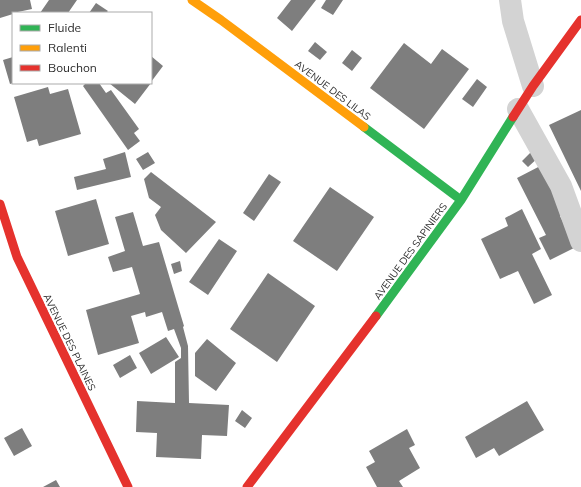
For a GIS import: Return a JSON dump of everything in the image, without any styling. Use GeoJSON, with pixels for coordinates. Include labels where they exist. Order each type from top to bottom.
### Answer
{"type":"FeatureCollection","features":[{"type":"Feature","properties":{"kind":"street","name":"AVENUE DES LILAS"},"geometry":{"type":"LineString","coordinates":[[192,0],[221,20],[461,200]]}},
{"type":"Feature","properties":{"kind":"street"},"geometry":{"type":"LineString","coordinates":[[510,0],[513,21],[533,86]]}},
{"type":"Feature","properties":{"kind":"street","name":"AVENUE DES SAPINIERS"},"geometry":{"type":"LineString","coordinates":[[247,487],[338,367],[461,200],[533,86],[581,20]]}},
{"type":"Feature","properties":{"kind":"street"},"geometry":{"type":"LineString","coordinates":[[518,109],[561,186],[581,241]]}},
{"type":"Feature","properties":{"kind":"street","name":"AVENUE DES PLAINES"},"geometry":{"type":"LineString","coordinates":[[0,204],[17,257],[128,487]]}},
{"type":"Feature","properties":{"kind":"building"},"geometry":{"type":"Polygon","coordinates":[[[0,0],[30,0],[32,9],[12,12],[12,14],[0,18],[0,0]]]}},
{"type":"Feature","properties":{"kind":"building"},"geometry":{"type":"Polygon","coordinates":[[[49,0],[77,0],[69,12],[41,12],[49,0]]]}},
{"type":"Feature","properties":{"kind":"building"},"geometry":{"type":"Polygon","coordinates":[[[291,0],[316,0],[292,31],[277,18],[291,0]]]}},
{"type":"Feature","properties":{"kind":"building"},"geometry":{"type":"Polygon","coordinates":[[[326,0],[343,0],[333,15],[321,8],[326,0]]]}},
{"type":"Feature","properties":{"kind":"building"},"geometry":{"type":"Polygon","coordinates":[[[96,3],[108,11],[107,12],[90,12],[96,3]]]}},
{"type":"Feature","properties":{"kind":"building"},"geometry":{"type":"Polygon","coordinates":[[[315,42],[327,52],[320,60],[308,51],[315,42]]]}},
{"type":"Feature","properties":{"kind":"building"},"geometry":{"type":"Polygon","coordinates":[[[404,43],[431,64],[442,49],[469,69],[424,129],[370,88],[404,43]]]}},
{"type":"Feature","properties":{"kind":"building"},"geometry":{"type":"Polygon","coordinates":[[[352,50],[362,58],[352,71],[342,63],[352,50]]]}},
{"type":"Feature","properties":{"kind":"building"},"geometry":{"type":"Polygon","coordinates":[[[12,57],[12,83],[10,84],[3,60],[12,57]]]}},
{"type":"Feature","properties":{"kind":"building"},"geometry":{"type":"Polygon","coordinates":[[[152,57],[163,66],[152,81],[152,57]]]}},
{"type":"Feature","properties":{"kind":"building"},"geometry":{"type":"Polygon","coordinates":[[[477,79],[487,87],[473,107],[462,99],[477,79]]]}},
{"type":"Feature","properties":{"kind":"building"},"geometry":{"type":"Polygon","coordinates":[[[85,84],[100,84],[106,93],[111,90],[139,129],[134,133],[140,141],[128,150],[83,86],[85,84]]]}},
{"type":"Feature","properties":{"kind":"building"},"geometry":{"type":"Polygon","coordinates":[[[110,84],[150,84],[135,104],[110,84]]]}},
{"type":"Feature","properties":{"kind":"building"},"geometry":{"type":"Polygon","coordinates":[[[48,87],[50,94],[68,89],[81,134],[39,146],[37,139],[27,142],[14,97],[48,87]]]}},
{"type":"Feature","properties":{"kind":"building"},"geometry":{"type":"Polygon","coordinates":[[[581,110],[581,191],[549,125],[581,110]]]}},
{"type":"Feature","properties":{"kind":"building"},"geometry":{"type":"Polygon","coordinates":[[[534,149],[540,156],[528,167],[522,161],[534,149]]]}},
{"type":"Feature","properties":{"kind":"building"},"geometry":{"type":"Polygon","coordinates":[[[125,152],[131,177],[77,190],[74,177],[106,169],[103,159],[125,152]]]}},
{"type":"Feature","properties":{"kind":"building"},"geometry":{"type":"Polygon","coordinates":[[[148,152],[155,163],[143,170],[136,159],[148,152]]]}},
{"type":"Feature","properties":{"kind":"building"},"geometry":{"type":"Polygon","coordinates":[[[546,163],[570,211],[560,216],[576,247],[550,260],[539,238],[546,235],[517,178],[546,163]]]}},
{"type":"Feature","properties":{"kind":"building"},"geometry":{"type":"Polygon","coordinates":[[[151,172],[216,222],[186,253],[161,230],[155,215],[161,207],[149,198],[144,179],[151,172]]]}},
{"type":"Feature","properties":{"kind":"building"},"geometry":{"type":"Polygon","coordinates":[[[269,174],[281,182],[254,221],[243,213],[269,174]]]}},
{"type":"Feature","properties":{"kind":"building"},"geometry":{"type":"Polygon","coordinates":[[[330,187],[374,217],[337,271],[293,241],[330,187]]]}},
{"type":"Feature","properties":{"kind":"building"},"geometry":{"type":"Polygon","coordinates":[[[96,199],[109,244],[68,256],[55,211],[96,199]]]}},
{"type":"Feature","properties":{"kind":"building"},"geometry":{"type":"Polygon","coordinates":[[[522,209],[541,249],[532,254],[552,295],[534,304],[518,271],[500,279],[481,239],[508,226],[505,218],[522,209]]]}},
{"type":"Feature","properties":{"kind":"building"},"geometry":{"type":"Polygon","coordinates":[[[133,212],[143,246],[159,242],[184,326],[188,346],[189,403],[229,405],[227,436],[202,435],[201,459],[156,457],[157,433],[136,432],[137,401],[175,403],[175,362],[181,358],[181,348],[174,329],[168,331],[162,312],[146,317],[145,312],[131,316],[139,343],[98,355],[86,310],[140,294],[132,267],[113,272],[108,257],[125,251],[115,217],[133,212]]]}},
{"type":"Feature","properties":{"kind":"building"},"geometry":{"type":"Polygon","coordinates":[[[219,239],[237,251],[208,295],[189,282],[219,239]]]}},
{"type":"Feature","properties":{"kind":"building"},"geometry":{"type":"Polygon","coordinates":[[[180,261],[182,271],[174,274],[171,264],[180,261]]]}},
{"type":"Feature","properties":{"kind":"building"},"geometry":{"type":"Polygon","coordinates":[[[268,273],[315,306],[277,362],[230,329],[268,273]]]}},
{"type":"Feature","properties":{"kind":"building"},"geometry":{"type":"Polygon","coordinates":[[[166,337],[179,357],[151,374],[139,353],[166,337]]]}},
{"type":"Feature","properties":{"kind":"building"},"geometry":{"type":"Polygon","coordinates":[[[207,339],[236,363],[216,391],[195,376],[195,353],[207,339]]]}},
{"type":"Feature","properties":{"kind":"building"},"geometry":{"type":"Polygon","coordinates":[[[130,355],[137,368],[120,378],[113,365],[130,355]]]}},
{"type":"Feature","properties":{"kind":"building"},"geometry":{"type":"Polygon","coordinates":[[[527,401],[544,430],[499,456],[494,448],[476,458],[465,437],[527,401]]]}},
{"type":"Feature","properties":{"kind":"building"},"geometry":{"type":"Polygon","coordinates":[[[242,410],[252,418],[245,428],[235,421],[242,410]]]}},
{"type":"Feature","properties":{"kind":"building"},"geometry":{"type":"Polygon","coordinates":[[[22,428],[32,446],[14,456],[4,438],[22,428]]]}},
{"type":"Feature","properties":{"kind":"building"},"geometry":{"type":"Polygon","coordinates":[[[407,429],[415,445],[409,448],[420,468],[399,481],[403,487],[377,487],[366,467],[375,462],[369,451],[407,429]]]}},
{"type":"Feature","properties":{"kind":"building"},"geometry":{"type":"Polygon","coordinates":[[[56,480],[60,487],[43,487],[56,480]]]}},
{"type":"Feature","properties":{"kind":"traffic: fast"},"geometry":{"type":"LineString","coordinates":[[376,316],[461,200],[513,117]]}},
{"type":"Feature","properties":{"kind":"traffic: fast"},"geometry":{"type":"LineString","coordinates":[[364,127],[461,200]]}},
{"type":"Feature","properties":{"kind":"traffic: slow"},"geometry":{"type":"LineString","coordinates":[[192,0],[364,127]]}},
{"type":"Feature","properties":{"kind":"traffic: jam"},"geometry":{"type":"LineString","coordinates":[[513,117],[533,86],[581,20]]}},
{"type":"Feature","properties":{"kind":"traffic: jam"},"geometry":{"type":"LineString","coordinates":[[0,204],[17,257],[128,487]]}},
{"type":"Feature","properties":{"kind":"traffic: jam"},"geometry":{"type":"LineString","coordinates":[[247,487],[376,316]]}}]}
